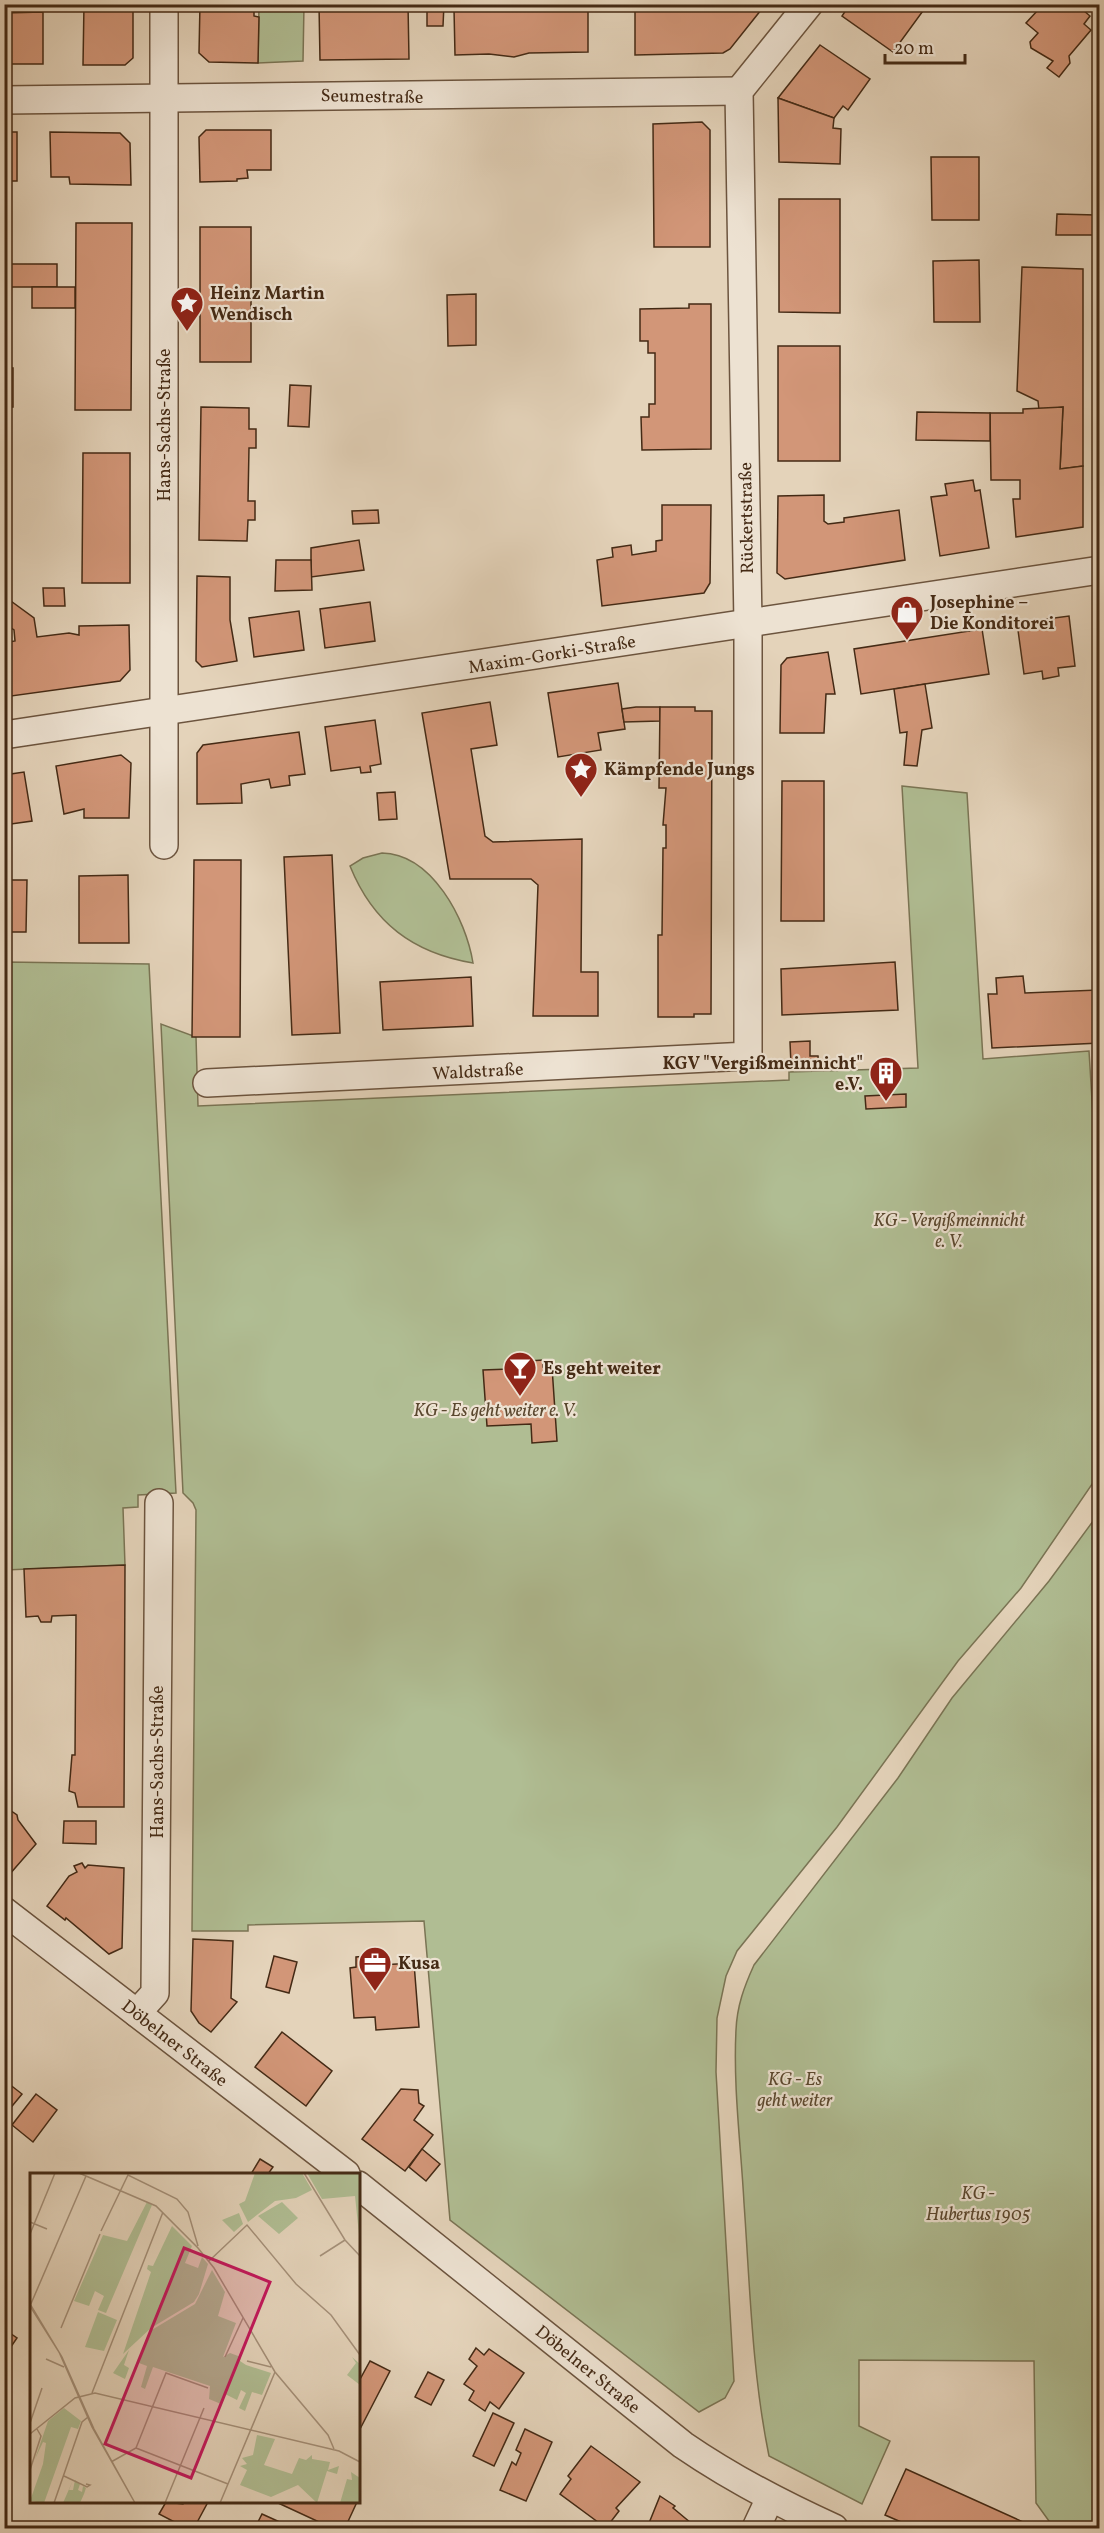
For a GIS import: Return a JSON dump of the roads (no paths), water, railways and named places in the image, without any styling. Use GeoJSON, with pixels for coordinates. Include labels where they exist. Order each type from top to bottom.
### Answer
{"type":"FeatureCollection","features":[{"type":"Feature","properties":{"kind":"street","name":"Hans-Sachs-Straße"},"geometry":{"type":"LineString","coordinates":[[164,4],[162,98],[164,845]]}},
{"type":"Feature","properties":{"kind":"street"},"geometry":{"type":"LineString","coordinates":[[739,92],[809,4]]}},
{"type":"Feature","properties":{"kind":"street","name":"Seumestraße"},"geometry":{"type":"LineString","coordinates":[[4,100],[450,97],[739,92]]}},
{"type":"Feature","properties":{"kind":"street","name":"Rückertstraße"},"geometry":{"type":"LineString","coordinates":[[739,92],[748,624],[748,1056]]}},
{"type":"Feature","properties":{"kind":"street","name":"Maxim-Gorki-Straße"},"geometry":{"type":"LineString","coordinates":[[4,735],[1100,570]]}},
{"type":"Feature","properties":{"kind":"street","name":"Waldstraße"},"geometry":{"type":"LineString","coordinates":[[207,1083],[748,1056]]}},
{"type":"Feature","properties":{"kind":"street","name":"Hans-Sachs-Straße"},"geometry":{"type":"LineString","coordinates":[[137,2013],[155,1993],[159,1503]]}},
{"type":"Feature","properties":{"kind":"street","name":"Döbelner Straße"},"geometry":{"type":"LineString","coordinates":[[4,1911],[343,2173]]}},
{"type":"Feature","properties":{"kind":"street","name":"Döbelner Straße"},"geometry":{"type":"LineString","coordinates":[[360,2187],[683,2445],[723,2473],[834,2529]]}},
{"type":"Feature","properties":{"kind":"street"},"geometry":{"type":"LineString","coordinates":[[756,2529],[770,2498]]}},
{"type":"Feature","properties":{"kind":"place","name":"Heinz Martin Wendisch"},"geometry":{"type":"Point","coordinates":[187,332]}},
{"type":"Feature","properties":{"kind":"place","name":"Josephine – Die Konditorei"},"geometry":{"type":"Point","coordinates":[907,641]}},
{"type":"Feature","properties":{"kind":"place","name":"Kämpfende Jungs"},"geometry":{"type":"Point","coordinates":[581,798]}},
{"type":"Feature","properties":{"kind":"place","name":"KGV \"Vergißmeinnicht\" e.V."},"geometry":{"type":"Point","coordinates":[886,1102]}},
{"type":"Feature","properties":{"kind":"place","name":"Es geht weiter"},"geometry":{"type":"Point","coordinates":[520,1397]}},
{"type":"Feature","properties":{"kind":"place","name":"Kusa"},"geometry":{"type":"Point","coordinates":[375,1992]}},
{"type":"Feature","properties":{"kind":"park label","name":"KG - Vergißmeinnicht e. V."},"geometry":{"type":"Point","coordinates":[949,1230]}},
{"type":"Feature","properties":{"kind":"park label","name":"KG - Es geht weiter e. V."},"geometry":{"type":"Point","coordinates":[495,1410]}},
{"type":"Feature","properties":{"kind":"park label","name":"KG - Es geht weiter"},"geometry":{"type":"Point","coordinates":[795,2089]}},
{"type":"Feature","properties":{"kind":"park label","name":"KG - Hubertus 1905"},"geometry":{"type":"Point","coordinates":[978,2203]}}]}
